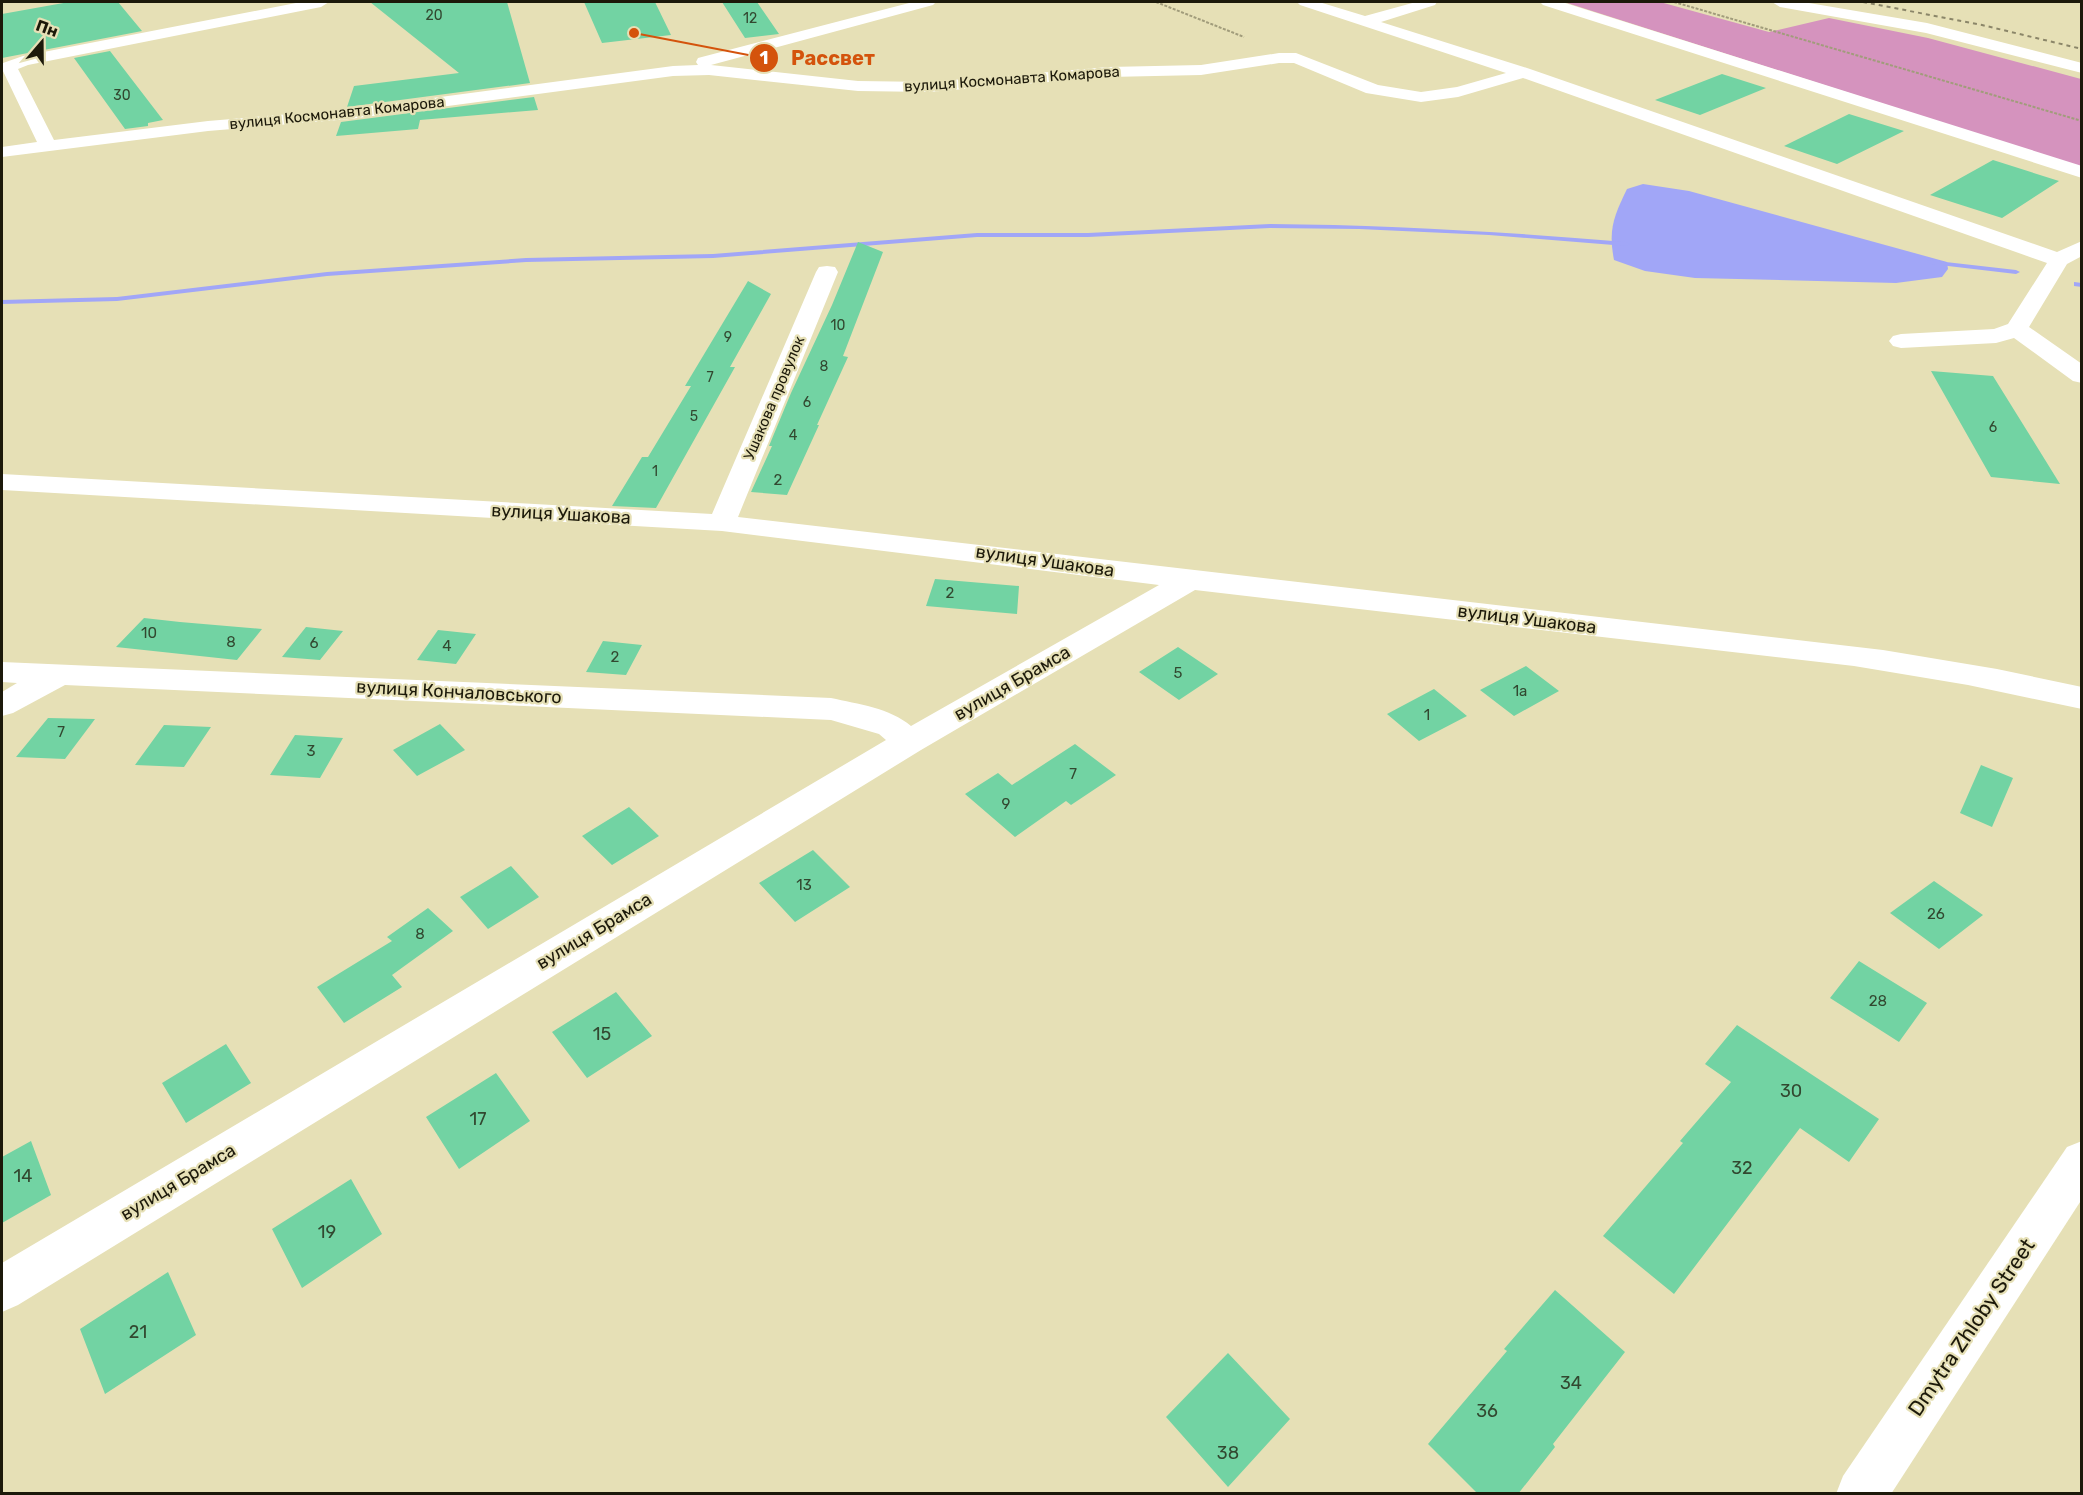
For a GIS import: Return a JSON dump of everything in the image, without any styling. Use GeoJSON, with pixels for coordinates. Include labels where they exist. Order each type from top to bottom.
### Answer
{"type":"FeatureCollection","features":[{"type":"Feature","properties":{"kind":"street"},"geometry":{"type":"LineString","coordinates":[[48,146],[9,67],[23,62],[321,2]]}},
{"type":"Feature","properties":{"kind":"street","name":"вулиця Космонавта Комарова"},"geometry":{"type":"LineString","coordinates":[[2,152],[208,126],[361,112],[581,85],[673,70],[928,2]]}},
{"type":"Feature","properties":{"kind":"street"},"geometry":{"type":"LineString","coordinates":[[1305,2],[1524,73],[2059,260]]}},
{"type":"Feature","properties":{"kind":"street"},"geometry":{"type":"LineString","coordinates":[[1363,22],[1430,2]]}},
{"type":"Feature","properties":{"kind":"street"},"geometry":{"type":"LineString","coordinates":[[1548,2],[2082,172]]}},
{"type":"Feature","properties":{"kind":"street"},"geometry":{"type":"LineString","coordinates":[[1780,2],[1927,28],[2082,68]]}},
{"type":"Feature","properties":{"kind":"street"},"geometry":{"type":"LineString","coordinates":[[1288,58],[1372,89],[1404,96],[1421,97],[1451,93],[1524,73]]}},
{"type":"Feature","properties":{"kind":"street","name":"вулиця Космонавта Комарова"},"geometry":{"type":"LineString","coordinates":[[673,70],[709,70],[858,86],[929,87],[1108,72],[1202,70],[1288,58]]}},
{"type":"Feature","properties":{"kind":"street"},"geometry":{"type":"LineString","coordinates":[[1901,341],[1996,336],[2017,329],[2059,260],[2082,247]]}},
{"type":"Feature","properties":{"kind":"street","name":"Ушакова провулок"},"geometry":{"type":"LineString","coordinates":[[722,523],[827,272]]}},
{"type":"Feature","properties":{"kind":"street"},"geometry":{"type":"LineString","coordinates":[[2017,329],[2082,376]]}},
{"type":"Feature","properties":{"kind":"street","name":"вулиця Ушакова"},"geometry":{"type":"LineString","coordinates":[[2,482],[722,523],[1864,658],[1949,669],[2028,684],[2082,698]]}},
{"type":"Feature","properties":{"kind":"street","name":"вулиця Брамса"},"geometry":{"type":"LineString","coordinates":[[2,1288],[909,742],[1190,580]]}},
{"type":"Feature","properties":{"kind":"street","name":"вулиця Кончаловського"},"geometry":{"type":"LineString","coordinates":[[2,672],[831,709],[890,726],[909,742]]}},
{"type":"Feature","properties":{"kind":"street"},"geometry":{"type":"LineString","coordinates":[[2,705],[61,674]]}},
{"type":"Feature","properties":{"kind":"street","name":"Dmytra Zhloby Street"},"geometry":{"type":"LineString","coordinates":[[1861,1494],[2082,1161]]}},
{"type":"Feature","properties":{"kind":"path"},"geometry":{"type":"LineString","coordinates":[[1156,2],[1288,58]]}},
{"type":"Feature","properties":{"kind":"path"},"geometry":{"type":"LineString","coordinates":[[1674,2],[2082,121]]}},
{"type":"Feature","properties":{"kind":"shaded area"},"geometry":{"type":"Polygon","coordinates":[[[1564,2],[1660,2],[1769,32],[1829,18],[1928,38],[2081,79],[2081,167],[1564,2]]]}},
{"type":"Feature","properties":{"kind":"water"},"geometry":{"type":"Polygon","coordinates":[[[1643,184],[1689,191],[1947,262],[1948,269],[1942,277],[1896,283],[1695,278],[1645,271],[1614,260],[1612,249],[1613,223],[1627,189],[1643,184]]]}},
{"type":"Feature","properties":{"kind":"building"},"geometry":{"type":"Polygon","coordinates":[[[69,2],[118,2],[142,31],[2,58],[2,14],[69,2]]]}},
{"type":"Feature","properties":{"kind":"building"},"geometry":{"type":"Polygon","coordinates":[[[370,2],[507,2],[530,83],[347,107],[354,86],[459,73],[370,2]]]}},
{"type":"Feature","properties":{"kind":"building"},"geometry":{"type":"Polygon","coordinates":[[[584,2],[655,2],[671,35],[602,43],[584,2]]]}},
{"type":"Feature","properties":{"kind":"building"},"geometry":{"type":"Polygon","coordinates":[[[722,2],[757,2],[779,34],[745,38],[722,2]]]}},
{"type":"Feature","properties":{"kind":"building"},"geometry":{"type":"Polygon","coordinates":[[[110,51],[163,120],[148,123],[148,126],[125,129],[74,58],[110,51]]]}},
{"type":"Feature","properties":{"kind":"building"},"geometry":{"type":"Polygon","coordinates":[[[1722,74],[1766,88],[1700,115],[1655,100],[1722,74]]]}},
{"type":"Feature","properties":{"kind":"building"},"geometry":{"type":"Polygon","coordinates":[[[534,97],[538,110],[420,120],[418,129],[336,136],[341,122],[534,97]]]}},
{"type":"Feature","properties":{"kind":"building"},"geometry":{"type":"Polygon","coordinates":[[[1849,114],[1904,131],[1837,164],[1784,146],[1849,114]]]}},
{"type":"Feature","properties":{"kind":"building"},"geometry":{"type":"Polygon","coordinates":[[[1993,160],[2059,181],[2002,218],[1930,195],[1993,160]]]}},
{"type":"Feature","properties":{"kind":"building"},"geometry":{"type":"Polygon","coordinates":[[[858,242],[883,252],[843,356],[848,357],[817,425],[819,425],[787,495],[751,492],[772,446],[769,446],[791,393],[858,242]]]}},
{"type":"Feature","properties":{"kind":"building"},"geometry":{"type":"Polygon","coordinates":[[[748,281],[771,294],[730,367],[735,367],[656,508],[612,506],[642,457],[648,457],[691,386],[685,386],[748,281]]]}},
{"type":"Feature","properties":{"kind":"building"},"geometry":{"type":"Polygon","coordinates":[[[1931,371],[1993,376],[2060,484],[1991,477],[1931,371]]]}},
{"type":"Feature","properties":{"kind":"building"},"geometry":{"type":"Polygon","coordinates":[[[935,579],[1019,586],[1017,614],[926,606],[935,579]]]}},
{"type":"Feature","properties":{"kind":"building"},"geometry":{"type":"Polygon","coordinates":[[[144,618],[262,629],[237,660],[116,647],[144,618]]]}},
{"type":"Feature","properties":{"kind":"building"},"geometry":{"type":"Polygon","coordinates":[[[306,627],[343,631],[320,660],[282,657],[306,627]]]}},
{"type":"Feature","properties":{"kind":"building"},"geometry":{"type":"Polygon","coordinates":[[[438,630],[476,634],[456,664],[417,660],[438,630]]]}},
{"type":"Feature","properties":{"kind":"building"},"geometry":{"type":"Polygon","coordinates":[[[603,641],[642,645],[626,675],[586,672],[603,641]]]}},
{"type":"Feature","properties":{"kind":"building"},"geometry":{"type":"Polygon","coordinates":[[[1178,647],[1218,674],[1179,700],[1139,672],[1178,647]]]}},
{"type":"Feature","properties":{"kind":"building"},"geometry":{"type":"Polygon","coordinates":[[[1526,666],[1559,691],[1514,716],[1480,690],[1526,666]]]}},
{"type":"Feature","properties":{"kind":"building"},"geometry":{"type":"Polygon","coordinates":[[[1434,689],[1467,716],[1419,741],[1387,714],[1434,689]]]}},
{"type":"Feature","properties":{"kind":"building"},"geometry":{"type":"Polygon","coordinates":[[[48,718],[95,719],[65,759],[16,757],[48,718]]]}},
{"type":"Feature","properties":{"kind":"building"},"geometry":{"type":"Polygon","coordinates":[[[440,724],[465,750],[417,776],[393,750],[440,724]]]}},
{"type":"Feature","properties":{"kind":"building"},"geometry":{"type":"Polygon","coordinates":[[[164,725],[211,727],[184,767],[135,765],[164,725]]]}},
{"type":"Feature","properties":{"kind":"building"},"geometry":{"type":"Polygon","coordinates":[[[295,735],[343,738],[320,778],[270,775],[295,735]]]}},
{"type":"Feature","properties":{"kind":"building"},"geometry":{"type":"Polygon","coordinates":[[[1075,744],[1116,775],[1071,805],[1066,801],[1015,837],[965,794],[998,773],[1012,785],[1075,744]]]}},
{"type":"Feature","properties":{"kind":"building"},"geometry":{"type":"Polygon","coordinates":[[[1981,765],[2013,778],[1992,827],[1960,813],[1981,765]]]}},
{"type":"Feature","properties":{"kind":"building"},"geometry":{"type":"Polygon","coordinates":[[[629,807],[659,836],[612,865],[582,836],[629,807]]]}},
{"type":"Feature","properties":{"kind":"building"},"geometry":{"type":"Polygon","coordinates":[[[813,850],[850,887],[795,922],[759,883],[813,850]]]}},
{"type":"Feature","properties":{"kind":"building"},"geometry":{"type":"Polygon","coordinates":[[[511,866],[539,897],[488,929],[460,897],[511,866]]]}},
{"type":"Feature","properties":{"kind":"building"},"geometry":{"type":"Polygon","coordinates":[[[1934,881],[1983,915],[1939,949],[1890,913],[1934,881]]]}},
{"type":"Feature","properties":{"kind":"building"},"geometry":{"type":"Polygon","coordinates":[[[428,908],[453,931],[392,975],[402,987],[344,1023],[317,987],[392,941],[387,937],[428,908]]]}},
{"type":"Feature","properties":{"kind":"building"},"geometry":{"type":"Polygon","coordinates":[[[1859,961],[1927,1003],[1899,1042],[1830,998],[1859,961]]]}},
{"type":"Feature","properties":{"kind":"building"},"geometry":{"type":"Polygon","coordinates":[[[616,992],[652,1036],[587,1078],[552,1032],[616,992]]]}},
{"type":"Feature","properties":{"kind":"building"},"geometry":{"type":"Polygon","coordinates":[[[1737,1025],[1879,1119],[1849,1162],[1800,1128],[1674,1294],[1603,1236],[1683,1143],[1680,1141],[1731,1082],[1705,1064],[1737,1025]]]}},
{"type":"Feature","properties":{"kind":"building"},"geometry":{"type":"Polygon","coordinates":[[[226,1044],[251,1083],[186,1123],[162,1083],[226,1044]]]}},
{"type":"Feature","properties":{"kind":"building"},"geometry":{"type":"Polygon","coordinates":[[[496,1073],[530,1121],[459,1169],[426,1117],[496,1073]]]}},
{"type":"Feature","properties":{"kind":"building"},"geometry":{"type":"Polygon","coordinates":[[[31,1141],[51,1195],[2,1223],[2,1157],[31,1141]]]}},
{"type":"Feature","properties":{"kind":"building"},"geometry":{"type":"Polygon","coordinates":[[[351,1179],[382,1234],[302,1288],[272,1229],[351,1179]]]}},
{"type":"Feature","properties":{"kind":"building"},"geometry":{"type":"Polygon","coordinates":[[[168,1272],[196,1335],[105,1394],[80,1329],[168,1272]]]}},
{"type":"Feature","properties":{"kind":"building"},"geometry":{"type":"Polygon","coordinates":[[[1555,1290],[1625,1352],[1553,1444],[1555,1447],[1518,1494],[1478,1494],[1428,1444],[1507,1351],[1504,1349],[1555,1290]]]}},
{"type":"Feature","properties":{"kind":"building"},"geometry":{"type":"Polygon","coordinates":[[[1228,1353],[1290,1419],[1228,1487],[1166,1417],[1228,1353]]]}},
{"type":"Feature","properties":{"kind":"waterway"},"geometry":{"type":"LineString","coordinates":[[2,302],[117,299],[327,274],[526,260],[713,256],[977,235],[1088,235],[1270,226],[1359,227],[1489,233],[1626,244]]}},
{"type":"Feature","properties":{"kind":"waterway"},"geometry":{"type":"LineString","coordinates":[[1931,262],[2016,272]]}},
{"type":"Feature","properties":{"kind":"waterway"},"geometry":{"type":"LineString","coordinates":[[2077,284],[2082,285]]}},
{"type":"Feature","properties":{"kind":"railway"},"geometry":{"type":"LineString","coordinates":[[1863,2],[1982,25],[2082,49]]}},
{"type":"Feature","properties":{"kind":"place","name":"Рассвет"},"geometry":{"type":"Point","coordinates":[634,33]}}]}
